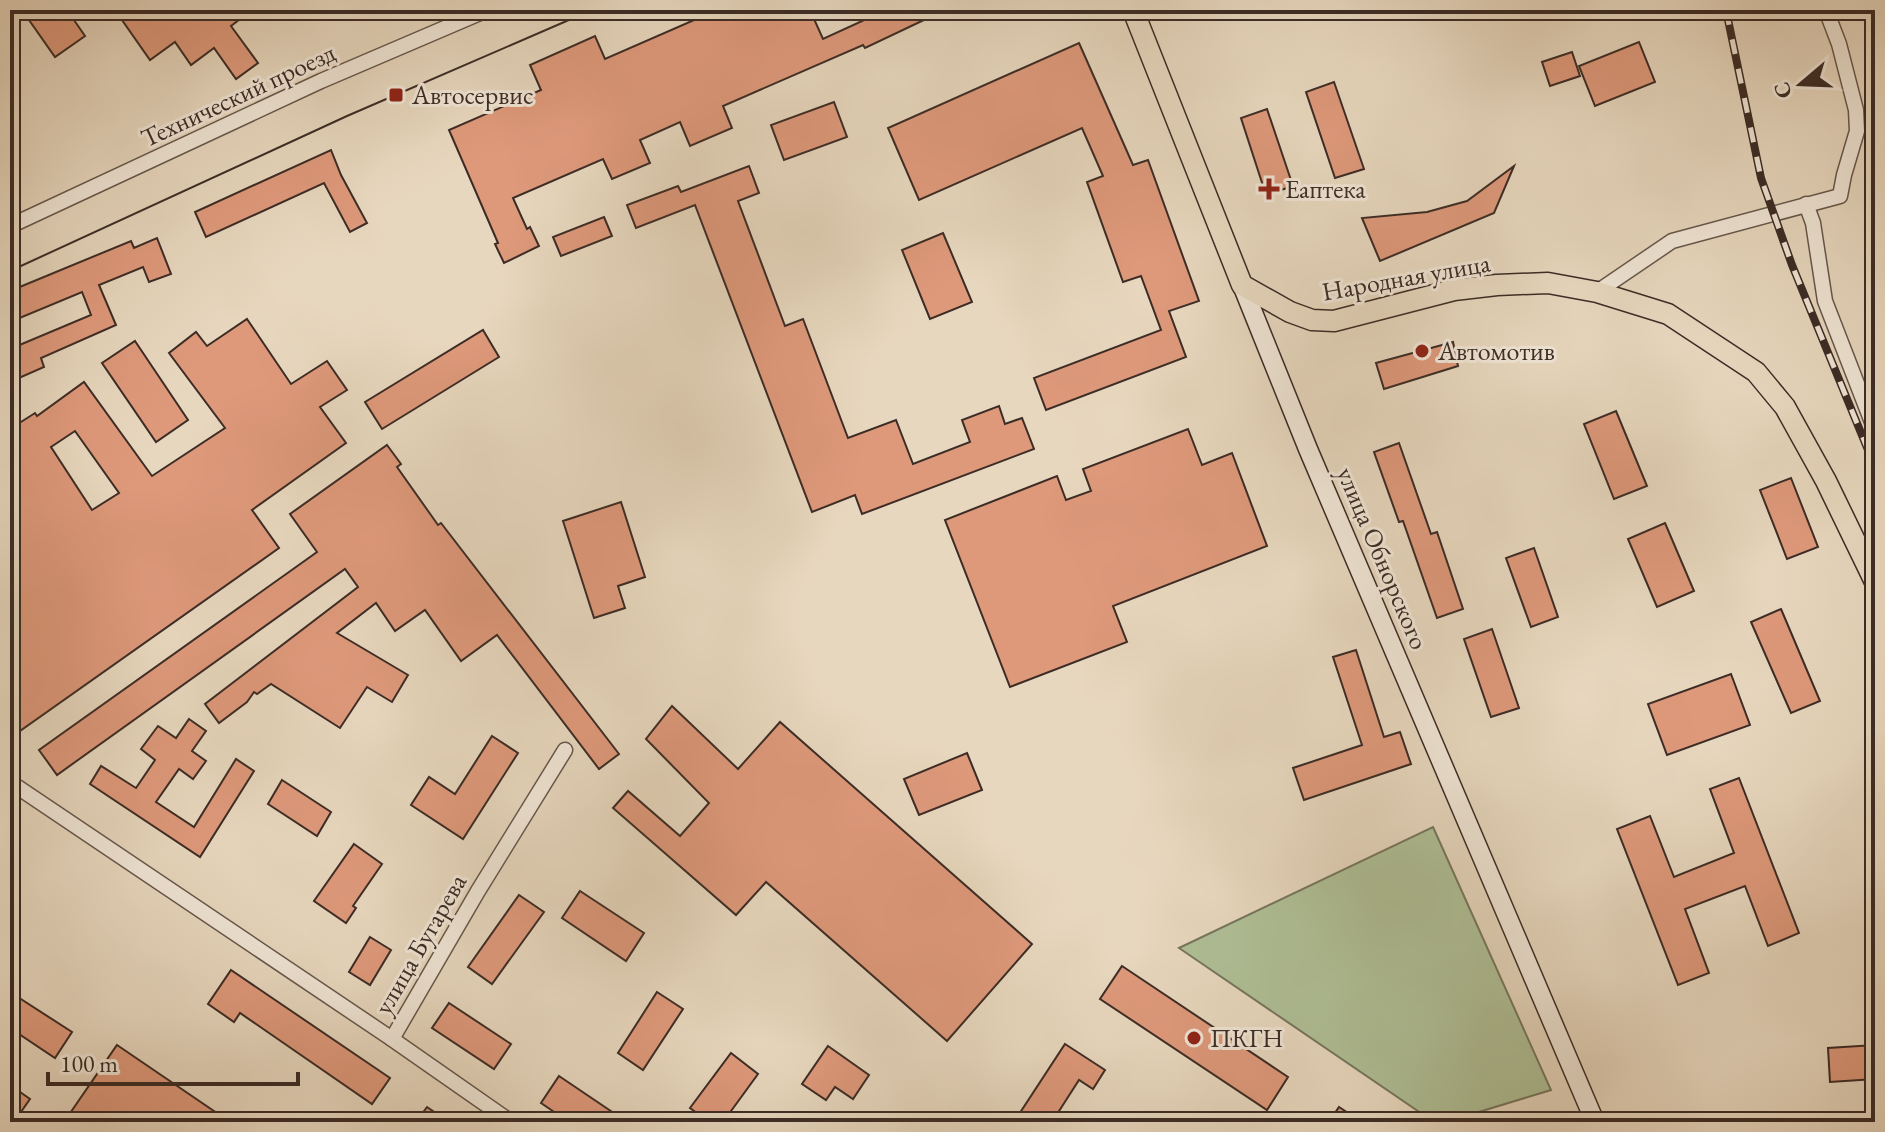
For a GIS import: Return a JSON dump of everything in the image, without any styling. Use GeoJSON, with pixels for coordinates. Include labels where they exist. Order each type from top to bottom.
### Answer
{"type":"FeatureCollection","features":[{"type":"Feature","properties":{"kind":"main road","name":"улица Обнорского"},"geometry":{"type":"LineString","coordinates":[[1133,10],[1308,449],[1595,1122]]}},
{"type":"Feature","properties":{"kind":"main road","name":"Народная улица"},"geometry":{"type":"LineString","coordinates":[[1242,285],[1290,312],[1312,320],[1334,321],[1454,290],[1548,283],[1597,292],[1668,314],[1756,372],[1785,407],[1826,481],[1875,582]]}},
{"type":"Feature","properties":{"kind":"street","name":"Технический проезд"},"geometry":{"type":"LineString","coordinates":[[10,226],[321,81],[487,10]]}},
{"type":"Feature","properties":{"kind":"street"},"geometry":{"type":"LineString","coordinates":[[1597,292],[1672,241],[1840,196],[1857,131],[1856,110],[1839,44],[1826,10]]}},
{"type":"Feature","properties":{"kind":"street"},"geometry":{"type":"LineString","coordinates":[[1806,204],[1813,223],[1825,301],[1875,430]]}},
{"type":"Feature","properties":{"kind":"street","name":"улица Бугарева"},"geometry":{"type":"LineString","coordinates":[[510,1122],[392,1039],[565,750]]}},
{"type":"Feature","properties":{"kind":"street"},"geometry":{"type":"LineString","coordinates":[[10,782],[392,1039]]}},
{"type":"Feature","properties":{"kind":"green space"},"geometry":{"type":"Polygon","coordinates":[[[1433,827],[1551,1090],[1446,1122],[1434,1122],[1179,948],[1433,827]]]}},
{"type":"Feature","properties":{"kind":"building"},"geometry":{"type":"Polygon","coordinates":[[[22,10],[67,10],[85,36],[55,57],[22,10]]]}},
{"type":"Feature","properties":{"kind":"building"},"geometry":{"type":"Polygon","coordinates":[[[115,10],[252,10],[231,26],[258,63],[236,79],[214,48],[191,65],[175,42],[150,60],[115,10]]]}},
{"type":"Feature","properties":{"kind":"building"},"geometry":{"type":"Polygon","coordinates":[[[717,10],[810,10],[823,39],[886,10],[945,10],[865,48],[863,45],[723,106],[732,128],[690,146],[680,122],[640,140],[650,163],[612,179],[603,159],[513,198],[527,229],[530,227],[539,246],[504,263],[449,130],[541,90],[530,65],[595,36],[605,59],[717,10]]]}},
{"type":"Feature","properties":{"kind":"building"},"geometry":{"type":"Polygon","coordinates":[[[1639,42],[1655,82],[1595,106],[1579,66],[1639,42]]]}},
{"type":"Feature","properties":{"kind":"building"},"geometry":{"type":"Polygon","coordinates":[[[1079,43],[1133,165],[1148,160],[1199,301],[1169,311],[1186,357],[1046,410],[1034,378],[1161,330],[1141,276],[1123,282],[1087,182],[1103,176],[1082,128],[919,200],[888,128],[1079,43]]]}},
{"type":"Feature","properties":{"kind":"building"},"geometry":{"type":"Polygon","coordinates":[[[1572,52],[1580,76],[1550,86],[1542,62],[1572,52]]]}},
{"type":"Feature","properties":{"kind":"building"},"geometry":{"type":"Polygon","coordinates":[[[1334,82],[1364,169],[1335,178],[1306,92],[1334,82]]]}},
{"type":"Feature","properties":{"kind":"building"},"geometry":{"type":"Polygon","coordinates":[[[834,102],[847,137],[784,160],[771,125],[834,102]]]}},
{"type":"Feature","properties":{"kind":"building"},"geometry":{"type":"Polygon","coordinates":[[[1267,109],[1293,186],[1266,195],[1241,118],[1267,109]]]}},
{"type":"Feature","properties":{"kind":"building"},"geometry":{"type":"Polygon","coordinates":[[[331,150],[367,223],[350,232],[324,183],[206,237],[195,212],[331,150]]]}},
{"type":"Feature","properties":{"kind":"building"},"geometry":{"type":"Polygon","coordinates":[[[749,166],[759,193],[738,201],[785,326],[803,319],[848,438],[896,420],[913,464],[970,442],[962,420],[999,406],[1005,424],[1022,418],[1034,449],[862,514],[855,495],[812,512],[695,205],[636,228],[627,205],[678,186],[681,192],[749,166]]]}},
{"type":"Feature","properties":{"kind":"building"},"geometry":{"type":"Polygon","coordinates":[[[1514,166],[1494,213],[1380,261],[1362,218],[1427,212],[1467,201],[1514,166]]]}},
{"type":"Feature","properties":{"kind":"building"},"geometry":{"type":"Polygon","coordinates":[[[604,217],[612,236],[561,256],[553,237],[604,217]]]}},
{"type":"Feature","properties":{"kind":"building"},"geometry":{"type":"Polygon","coordinates":[[[943,233],[972,302],[930,319],[902,250],[943,233]]]}},
{"type":"Feature","properties":{"kind":"building"},"geometry":{"type":"Polygon","coordinates":[[[157,238],[171,274],[149,282],[143,267],[99,285],[116,325],[41,358],[44,367],[10,382],[10,349],[91,315],[82,292],[10,322],[10,291],[131,241],[134,248],[157,238]]]}},
{"type":"Feature","properties":{"kind":"building"},"geometry":{"type":"Polygon","coordinates":[[[247,319],[291,384],[327,361],[347,390],[320,407],[346,443],[252,510],[279,548],[10,738],[10,429],[35,413],[37,416],[84,382],[152,476],[225,428],[169,353],[196,332],[207,346],[247,319]],[[75,431],[51,447],[92,510],[119,493],[75,431]]]}},
{"type":"Feature","properties":{"kind":"building"},"geometry":{"type":"Polygon","coordinates":[[[483,330],[499,357],[382,429],[365,402],[483,330]]]}},
{"type":"Feature","properties":{"kind":"building"},"geometry":{"type":"Polygon","coordinates":[[[135,341],[188,420],[156,442],[102,363],[135,341]]]}},
{"type":"Feature","properties":{"kind":"building"},"geometry":{"type":"Polygon","coordinates":[[[1453,342],[1458,366],[1384,389],[1376,363],[1453,342]]]}},
{"type":"Feature","properties":{"kind":"building"},"geometry":{"type":"Polygon","coordinates":[[[1616,411],[1647,486],[1614,499],[1584,424],[1616,411]]]}},
{"type":"Feature","properties":{"kind":"building"},"geometry":{"type":"Polygon","coordinates":[[[1188,429],[1202,465],[1232,453],[1267,546],[1113,606],[1127,642],[1010,687],[945,520],[1057,476],[1066,500],[1091,491],[1083,469],[1188,429]]]}},
{"type":"Feature","properties":{"kind":"building"},"geometry":{"type":"Polygon","coordinates":[[[1399,443],[1431,534],[1437,532],[1463,609],[1437,618],[1403,521],[1399,522],[1374,452],[1399,443]]]}},
{"type":"Feature","properties":{"kind":"building"},"geometry":{"type":"Polygon","coordinates":[[[387,445],[401,464],[397,467],[438,525],[441,523],[619,754],[599,769],[497,635],[461,661],[425,610],[395,631],[376,603],[337,633],[408,675],[392,702],[367,687],[340,728],[271,684],[257,694],[254,692],[247,702],[219,723],[205,704],[358,587],[345,569],[57,775],[39,750],[317,552],[290,514],[387,445]]]}},
{"type":"Feature","properties":{"kind":"building"},"geometry":{"type":"Polygon","coordinates":[[[1791,478],[1818,547],[1787,559],[1760,490],[1791,478]]]}},
{"type":"Feature","properties":{"kind":"building"},"geometry":{"type":"Polygon","coordinates":[[[621,502],[645,577],[618,586],[625,608],[594,618],[563,521],[621,502]]]}},
{"type":"Feature","properties":{"kind":"building"},"geometry":{"type":"Polygon","coordinates":[[[1665,523],[1694,591],[1657,607],[1628,539],[1665,523]]]}},
{"type":"Feature","properties":{"kind":"building"},"geometry":{"type":"Polygon","coordinates":[[[1534,548],[1558,617],[1531,627],[1506,558],[1534,548]]]}},
{"type":"Feature","properties":{"kind":"building"},"geometry":{"type":"Polygon","coordinates":[[[1781,609],[1820,701],[1791,713],[1751,622],[1781,609]]]}},
{"type":"Feature","properties":{"kind":"building"},"geometry":{"type":"Polygon","coordinates":[[[1492,629],[1519,708],[1491,717],[1464,639],[1492,629]]]}},
{"type":"Feature","properties":{"kind":"building"},"geometry":{"type":"Polygon","coordinates":[[[1356,650],[1384,737],[1400,732],[1411,764],[1304,800],[1293,768],[1362,745],[1333,657],[1356,650]]]}},
{"type":"Feature","properties":{"kind":"building"},"geometry":{"type":"Polygon","coordinates":[[[1731,674],[1750,725],[1667,755],[1648,704],[1731,674]]]}},
{"type":"Feature","properties":{"kind":"building"},"geometry":{"type":"Polygon","coordinates":[[[672,706],[738,769],[780,722],[1032,944],[947,1041],[766,882],[736,915],[613,808],[628,791],[680,836],[709,803],[646,739],[672,706]]]}},
{"type":"Feature","properties":{"kind":"building"},"geometry":{"type":"Polygon","coordinates":[[[189,719],[206,731],[192,751],[206,761],[193,779],[179,769],[156,802],[194,827],[236,759],[254,771],[200,857],[90,784],[101,766],[136,788],[155,760],[141,749],[158,726],[176,738],[189,719]]]}},
{"type":"Feature","properties":{"kind":"building"},"geometry":{"type":"Polygon","coordinates":[[[492,736],[518,753],[463,839],[411,805],[429,777],[455,794],[492,736]]]}},
{"type":"Feature","properties":{"kind":"building"},"geometry":{"type":"Polygon","coordinates":[[[967,753],[982,790],[919,815],[904,779],[967,753]]]}},
{"type":"Feature","properties":{"kind":"building"},"geometry":{"type":"Polygon","coordinates":[[[1739,778],[1799,933],[1768,946],[1745,886],[1685,909],[1709,973],[1678,985],[1617,829],[1650,816],[1674,877],[1734,853],[1710,789],[1739,778]]]}},
{"type":"Feature","properties":{"kind":"building"},"geometry":{"type":"Polygon","coordinates":[[[282,780],[331,812],[317,836],[268,804],[282,780]]]}},
{"type":"Feature","properties":{"kind":"building"},"geometry":{"type":"Polygon","coordinates":[[[354,844],[382,864],[353,906],[356,908],[346,923],[314,901],[354,844]]]}},
{"type":"Feature","properties":{"kind":"building"},"geometry":{"type":"Polygon","coordinates":[[[580,891],[644,933],[626,961],[562,918],[580,891]]]}},
{"type":"Feature","properties":{"kind":"building"},"geometry":{"type":"Polygon","coordinates":[[[519,895],[544,912],[492,984],[468,967],[519,895]]]}},
{"type":"Feature","properties":{"kind":"building"},"geometry":{"type":"Polygon","coordinates":[[[370,937],[391,950],[370,985],[349,972],[370,937]]]}},
{"type":"Feature","properties":{"kind":"building","name":"ПКГН"},"geometry":{"type":"Polygon","coordinates":[[[1122,966],[1288,1077],[1267,1110],[1100,999],[1122,966]]]}},
{"type":"Feature","properties":{"kind":"building"},"geometry":{"type":"Polygon","coordinates":[[[231,970],[390,1078],[372,1104],[240,1013],[234,1022],[208,1004],[231,970]]]}},
{"type":"Feature","properties":{"kind":"building"},"geometry":{"type":"Polygon","coordinates":[[[10,992],[72,1032],[55,1058],[10,1028],[10,992]]]}},
{"type":"Feature","properties":{"kind":"building"},"geometry":{"type":"Polygon","coordinates":[[[657,992],[683,1009],[643,1070],[618,1053],[657,992]]]}},
{"type":"Feature","properties":{"kind":"building"},"geometry":{"type":"Polygon","coordinates":[[[449,1003],[511,1044],[494,1069],[432,1028],[449,1003]]]}},
{"type":"Feature","properties":{"kind":"building"},"geometry":{"type":"Polygon","coordinates":[[[1065,1044],[1105,1070],[1093,1089],[1079,1080],[1052,1122],[1014,1122],[1065,1044]]]}},
{"type":"Feature","properties":{"kind":"building"},"geometry":{"type":"Polygon","coordinates":[[[117,1045],[230,1122],[64,1122],[117,1045]]]}},
{"type":"Feature","properties":{"kind":"building"},"geometry":{"type":"Polygon","coordinates":[[[1875,1045],[1875,1079],[1830,1082],[1828,1048],[1875,1045]]]}},
{"type":"Feature","properties":{"kind":"building"},"geometry":{"type":"Polygon","coordinates":[[[828,1046],[869,1075],[853,1099],[835,1087],[826,1100],[802,1084],[828,1046]]]}},
{"type":"Feature","properties":{"kind":"building"},"geometry":{"type":"Polygon","coordinates":[[[731,1053],[758,1074],[723,1122],[709,1122],[690,1108],[731,1053]]]}},
{"type":"Feature","properties":{"kind":"building"},"geometry":{"type":"Polygon","coordinates":[[[559,1076],[627,1122],[569,1122],[541,1103],[559,1076]]]}},
{"type":"Feature","properties":{"kind":"building"},"geometry":{"type":"Polygon","coordinates":[[[10,1085],[30,1099],[14,1122],[10,1122],[10,1085]]]}},
{"type":"Feature","properties":{"kind":"building"},"geometry":{"type":"Polygon","coordinates":[[[427,1107],[449,1122],[416,1122],[427,1107]]]}},
{"type":"Feature","properties":{"kind":"building"},"geometry":{"type":"Polygon","coordinates":[[[1339,1107],[1362,1122],[1329,1122],[1339,1107]]]}},
{"type":"Feature","properties":{"kind":"tram line"},"geometry":{"type":"LineString","coordinates":[[10,271],[347,116],[592,10]]}},
{"type":"Feature","properties":{"kind":"railway"},"geometry":{"type":"LineString","coordinates":[[1726,10],[1761,178],[1792,265],[1875,467]]}},
{"type":"Feature","properties":{"kind":"place","name":"Автосервис"},"geometry":{"type":"Point","coordinates":[396,95]}},
{"type":"Feature","properties":{"kind":"place","name":"Еаптека"},"geometry":{"type":"Point","coordinates":[1269,189]}},
{"type":"Feature","properties":{"kind":"place","name":"Автомотив"},"geometry":{"type":"Point","coordinates":[1422,351]}},
{"type":"Feature","properties":{"kind":"place","name":"ПКГН"},"geometry":{"type":"Point","coordinates":[1194,1038]}}]}
